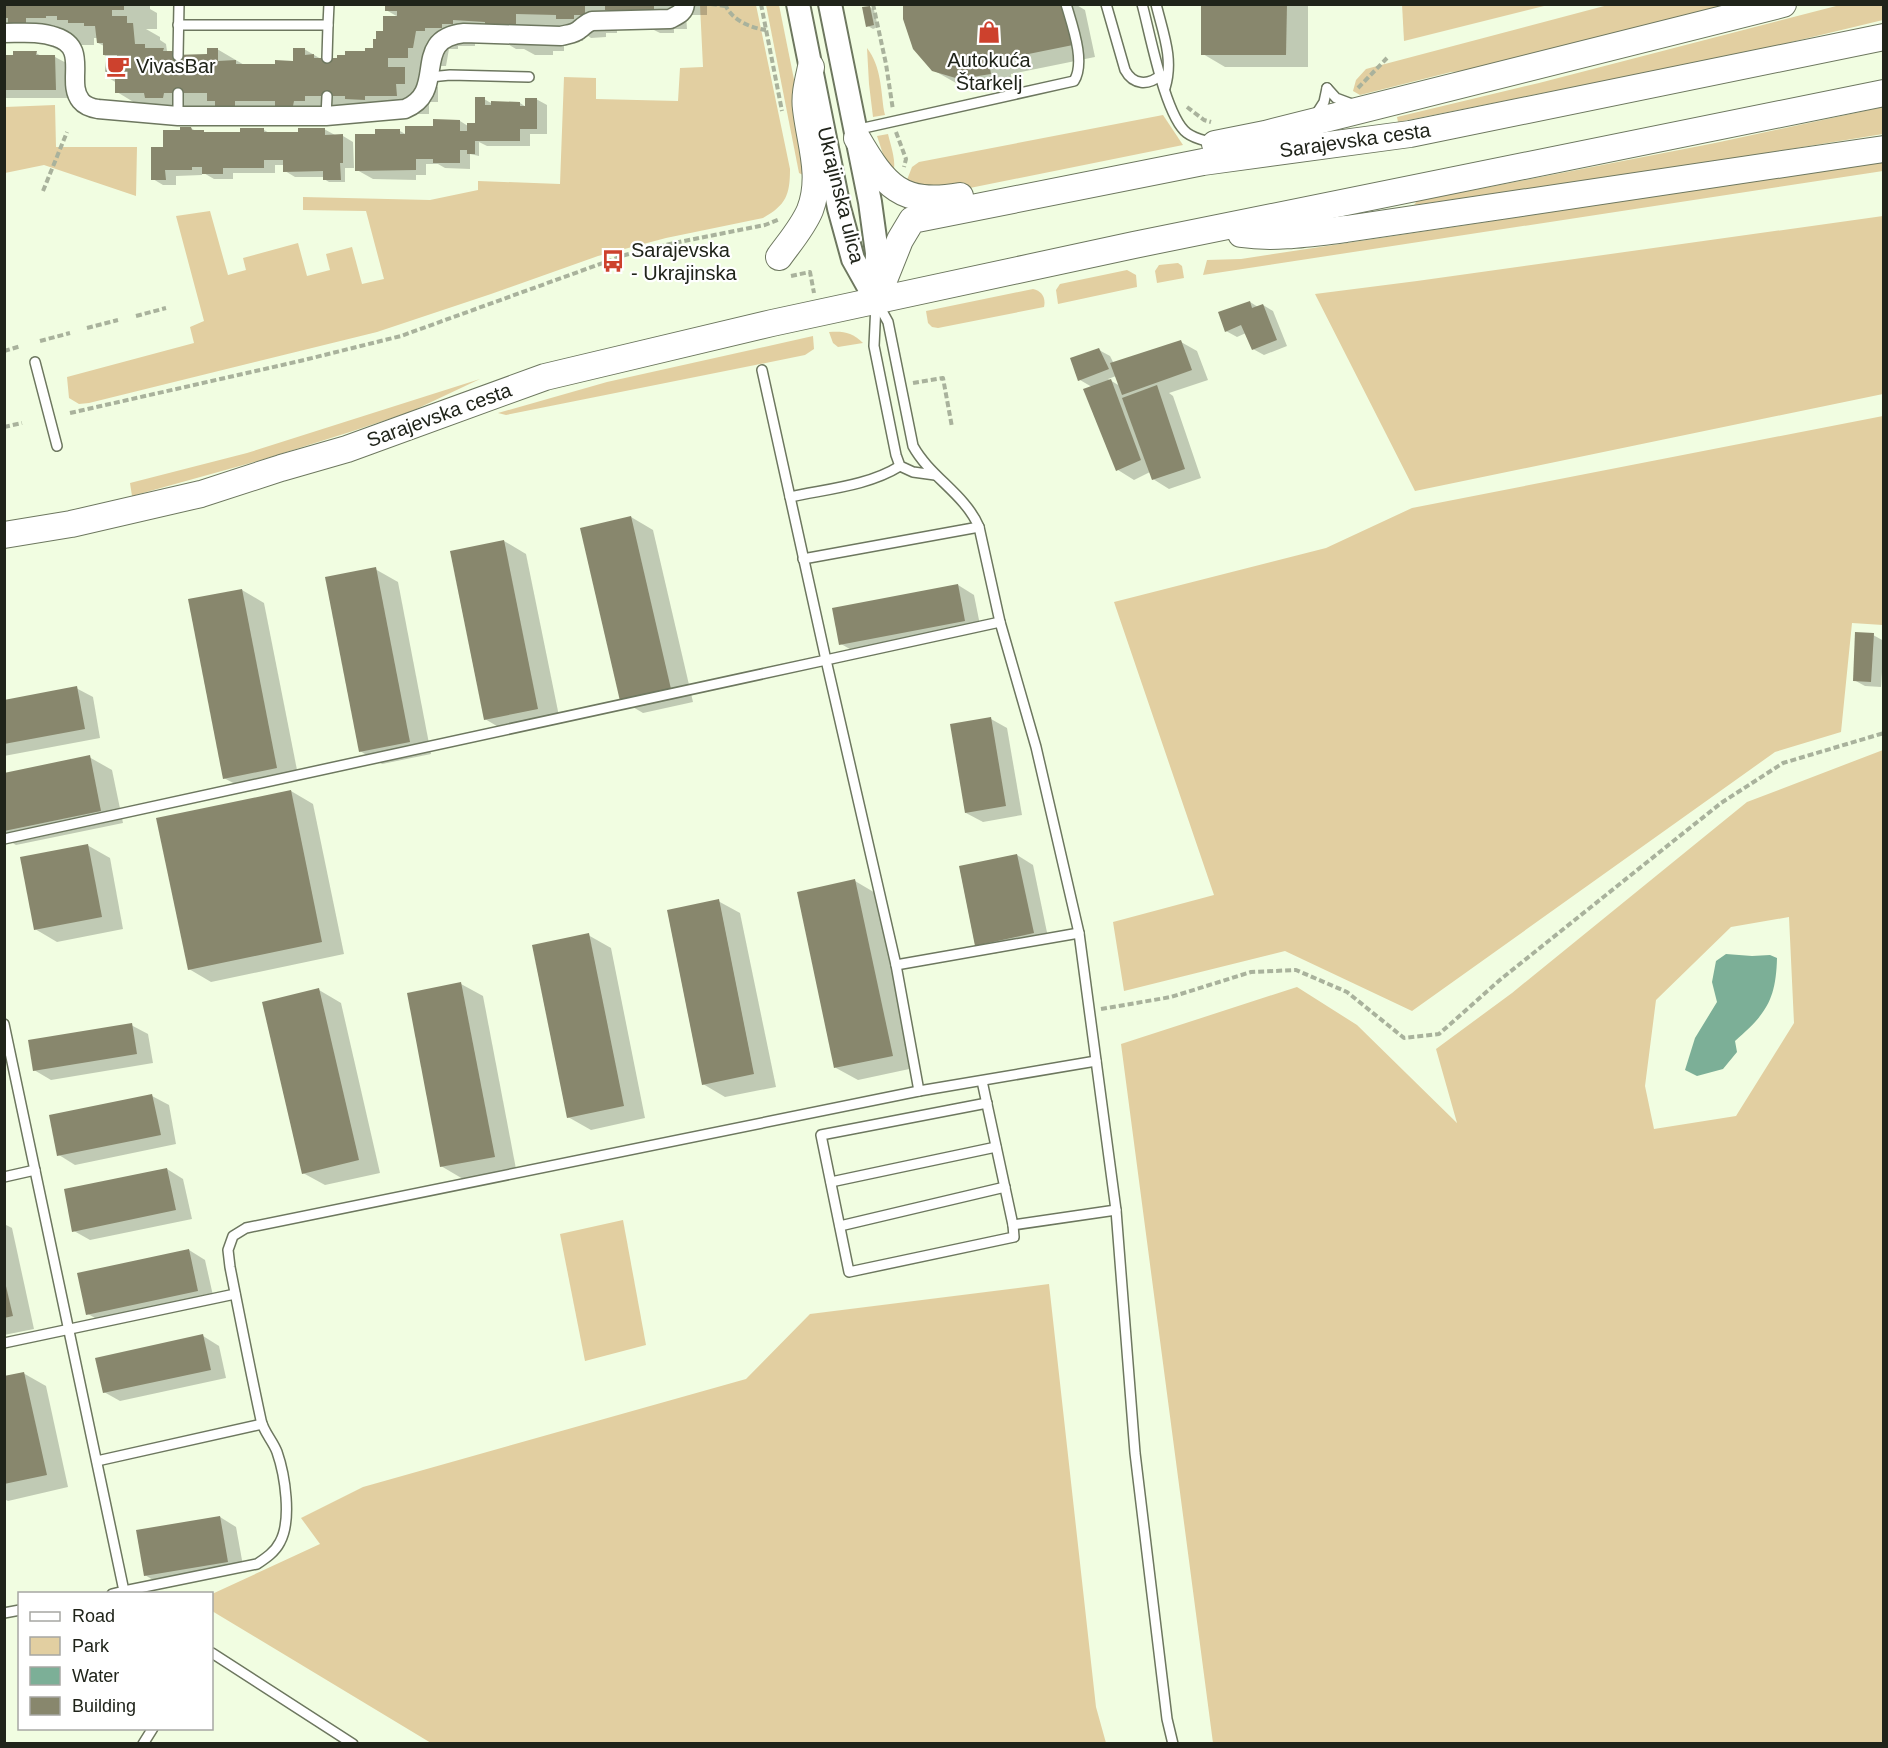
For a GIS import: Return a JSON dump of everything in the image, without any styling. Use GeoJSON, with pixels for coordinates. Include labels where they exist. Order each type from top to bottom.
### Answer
{"type":"FeatureCollection","features":[{"type":"Feature","properties":{"kind":"main road"},"geometry":{"type":"LineString","coordinates":[[1154,171],[1168,157],[1215,133],[1265,134],[1783,4]]}},
{"type":"Feature","properties":{"kind":"main road","name":"Sarajevska cesta"},"geometry":{"type":"LineString","coordinates":[[876,300],[900,240],[912,220],[1154,171],[1251,155],[1410,134],[1884,37]]}},
{"type":"Feature","properties":{"kind":"main road"},"geometry":{"type":"LineString","coordinates":[[779,257],[807,218],[814,196],[816,173],[806,108],[811,67]]}},
{"type":"Feature","properties":{"kind":"main road","name":"Sarajevska cesta"},"geometry":{"type":"LineString","coordinates":[[4,535],[71,524],[201,494],[347,449],[545,377],[936,286],[1884,93]]}},
{"type":"Feature","properties":{"kind":"main road"},"geometry":{"type":"LineString","coordinates":[[856,134],[868,158],[886,180],[910,196],[919,199],[942,199],[999,191],[1028,197]]}},
{"type":"Feature","properties":{"kind":"main road"},"geometry":{"type":"LineString","coordinates":[[1220,229],[1257,236],[1286,236],[1347,229],[1884,148]]}},
{"type":"Feature","properties":{"kind":"street"},"geometry":{"type":"LineString","coordinates":[[4,33],[45,34],[67,43],[75,56],[77,92],[81,101],[88,106],[108,111],[178,116],[326,116],[405,109],[413,105],[425,93],[434,49],[451,34],[561,36],[573,33],[592,21],[670,19],[679,15],[685,4]]}},
{"type":"Feature","properties":{"kind":"street","name":"Ukrajinska ulica"},"geometry":{"type":"LineString","coordinates":[[798,4],[840,208],[853,259],[876,300]]}},
{"type":"Feature","properties":{"kind":"street","name":"Ukrajinska ulica"},"geometry":{"type":"LineString","coordinates":[[830,4],[870,202],[877,253],[876,300]]}},
{"type":"Feature","properties":{"kind":"lane"},"geometry":{"type":"LineString","coordinates":[[178,56],[179,4]]}},
{"type":"Feature","properties":{"kind":"lane"},"geometry":{"type":"LineString","coordinates":[[327,58],[329,4]]}},
{"type":"Feature","properties":{"kind":"lane"},"geometry":{"type":"LineString","coordinates":[[856,134],[895,121],[1074,81],[1080,62],[1066,4]]}},
{"type":"Feature","properties":{"kind":"lane"},"geometry":{"type":"LineString","coordinates":[[1106,4],[1129,77],[1134,81],[1147,83],[1161,75]]}},
{"type":"Feature","properties":{"kind":"lane"},"geometry":{"type":"LineString","coordinates":[[1142,4],[1173,116],[1187,133],[1196,138],[1215,133]]}},
{"type":"Feature","properties":{"kind":"lane"},"geometry":{"type":"LineString","coordinates":[[1156,4],[1169,56],[1169,76],[1165,91]]}},
{"type":"Feature","properties":{"kind":"lane"},"geometry":{"type":"LineString","coordinates":[[178,25],[328,25]]}},
{"type":"Feature","properties":{"kind":"lane"},"geometry":{"type":"LineString","coordinates":[[430,77],[529,76]]}},
{"type":"Feature","properties":{"kind":"lane"},"geometry":{"type":"LineString","coordinates":[[178,93],[178,116]]}},
{"type":"Feature","properties":{"kind":"lane"},"geometry":{"type":"LineString","coordinates":[[326,116],[327,96]]}},
{"type":"Feature","properties":{"kind":"lane"},"geometry":{"type":"LineString","coordinates":[[876,300],[874,345],[892,443],[900,466],[913,472],[935,475]]}},
{"type":"Feature","properties":{"kind":"lane"},"geometry":{"type":"LineString","coordinates":[[876,300],[888,322],[914,446],[921,460],[966,504],[979,527],[1000,622],[1036,747],[1079,933],[1116,1210],[1135,1453],[1167,1719],[1173,1743]]}},
{"type":"Feature","properties":{"kind":"lane"},"geometry":{"type":"LineString","coordinates":[[35,362],[57,446]]}},
{"type":"Feature","properties":{"kind":"lane"},"geometry":{"type":"LineString","coordinates":[[762,370],[896,965],[919,1091]]}},
{"type":"Feature","properties":{"kind":"lane"},"geometry":{"type":"LineString","coordinates":[[790,497],[873,480],[900,466]]}},
{"type":"Feature","properties":{"kind":"lane"},"geometry":{"type":"LineString","coordinates":[[803,559],[979,527]]}},
{"type":"Feature","properties":{"kind":"lane"},"geometry":{"type":"LineString","coordinates":[[4,839],[1000,622]]}},
{"type":"Feature","properties":{"kind":"lane"},"geometry":{"type":"LineString","coordinates":[[896,965],[1079,933]]}},
{"type":"Feature","properties":{"kind":"lane"},"geometry":{"type":"LineString","coordinates":[[4,1024],[126,1592],[257,1564],[269,1556],[280,1542],[284,1529],[286,1501],[283,1474],[277,1451],[262,1424],[228,1250],[233,1236],[246,1228],[919,1091],[1096,1061]]}},
{"type":"Feature","properties":{"kind":"lane"},"geometry":{"type":"LineString","coordinates":[[982,1081],[987,1103],[1013,1225],[1014,1237],[849,1272],[821,1135],[987,1103]]}},
{"type":"Feature","properties":{"kind":"lane"},"geometry":{"type":"LineString","coordinates":[[831,1182],[996,1147]]}},
{"type":"Feature","properties":{"kind":"lane"},"geometry":{"type":"LineString","coordinates":[[4,1177],[35,1170]]}},
{"type":"Feature","properties":{"kind":"lane"},"geometry":{"type":"LineString","coordinates":[[840,1226],[1005,1187]]}},
{"type":"Feature","properties":{"kind":"lane"},"geometry":{"type":"LineString","coordinates":[[1013,1225],[1116,1210]]}},
{"type":"Feature","properties":{"kind":"lane"},"geometry":{"type":"LineString","coordinates":[[4,1343],[235,1294]]}},
{"type":"Feature","properties":{"kind":"lane"},"geometry":{"type":"LineString","coordinates":[[97,1461],[262,1424]]}},
{"type":"Feature","properties":{"kind":"lane"},"geometry":{"type":"LineString","coordinates":[[213,1654],[353,1743]]}},
{"type":"Feature","properties":{"kind":"lane"},"geometry":{"type":"LineString","coordinates":[[143,1743],[152,1730]]}},
{"type":"Feature","properties":{"kind":"path"},"geometry":{"type":"LineString","coordinates":[[711,4],[725,5],[728,13],[738,20],[757,29],[766,30]]}},
{"type":"Feature","properties":{"kind":"path"},"geometry":{"type":"LineString","coordinates":[[761,4],[782,113]]}},
{"type":"Feature","properties":{"kind":"path"},"geometry":{"type":"LineString","coordinates":[[873,4],[897,134],[906,159]]}},
{"type":"Feature","properties":{"kind":"path"},"geometry":{"type":"LineString","coordinates":[[1353,93],[1387,58]]}},
{"type":"Feature","properties":{"kind":"path"},"geometry":{"type":"LineString","coordinates":[[1179,101],[1204,120],[1215,133]]}},
{"type":"Feature","properties":{"kind":"path"},"geometry":{"type":"LineString","coordinates":[[43,191],[67,132]]}},
{"type":"Feature","properties":{"kind":"path"},"geometry":{"type":"LineString","coordinates":[[70,413],[401,336],[625,255],[765,225],[782,218]]}},
{"type":"Feature","properties":{"kind":"path"},"geometry":{"type":"LineString","coordinates":[[765,225],[766,231]]}},
{"type":"Feature","properties":{"kind":"path"},"geometry":{"type":"LineString","coordinates":[[136,316],[166,308]]}},
{"type":"Feature","properties":{"kind":"path"},"geometry":{"type":"LineString","coordinates":[[87,328],[117,320]]}},
{"type":"Feature","properties":{"kind":"path"},"geometry":{"type":"LineString","coordinates":[[40,341],[70,333]]}},
{"type":"Feature","properties":{"kind":"path"},"geometry":{"type":"LineString","coordinates":[[4,351],[21,346]]}},
{"type":"Feature","properties":{"kind":"path"},"geometry":{"type":"LineString","coordinates":[[910,384],[943,378],[952,427]]}},
{"type":"Feature","properties":{"kind":"path"},"geometry":{"type":"LineString","coordinates":[[4,428],[22,423]]}},
{"type":"Feature","properties":{"kind":"path"},"geometry":{"type":"LineString","coordinates":[[1088,1011],[1171,997],[1251,972],[1296,970],[1347,992],[1404,1038],[1439,1034],[1501,979],[1721,803],[1783,763],[1884,733]]}},
{"type":"Feature","properties":{"kind":"green space"},"geometry":{"type":"Polygon","coordinates":[[[1402,4],[1548,4],[1548,5],[1404,41],[1402,4]]]}},
{"type":"Feature","properties":{"kind":"green space"},"geometry":{"type":"Polygon","coordinates":[[[700,5],[756,5],[790,169],[788,193],[782,204],[763,218],[666,238],[598,256],[377,332],[89,403],[79,404],[69,398],[67,377],[194,343],[190,327],[204,321],[176,216],[210,211],[228,275],[246,270],[243,258],[298,243],[307,276],[330,270],[326,254],[352,247],[362,284],[384,279],[366,211],[303,210],[303,197],[430,200],[478,190],[478,181],[560,184],[564,77],[596,78],[596,99],[678,101],[680,68],[703,67],[700,5]]]}},
{"type":"Feature","properties":{"kind":"green space"},"geometry":{"type":"Polygon","coordinates":[[[766,5],[779,5],[809,154],[807,177],[799,173],[766,5]]]}},
{"type":"Feature","properties":{"kind":"green space"},"geometry":{"type":"Polygon","coordinates":[[[1608,5],[1730,5],[1482,70],[1451,72],[1360,95],[1353,91],[1356,80],[1366,69],[1608,5]]]}},
{"type":"Feature","properties":{"kind":"green space"},"geometry":{"type":"Polygon","coordinates":[[[1840,5],[1883,5],[1883,20],[1754,51],[1398,122],[1397,117],[1539,83],[1840,5]]]}},
{"type":"Feature","properties":{"kind":"green space"},"geometry":{"type":"Polygon","coordinates":[[[867,48],[878,70],[885,115],[873,117],[867,48]]]}},
{"type":"Feature","properties":{"kind":"green space"},"geometry":{"type":"Polygon","coordinates":[[[55,105],[56,147],[137,147],[136,196],[44,165],[5,173],[5,107],[55,105]]]}},
{"type":"Feature","properties":{"kind":"green space"},"geometry":{"type":"Polygon","coordinates":[[[1883,107],[1883,134],[1414,205],[1417,201],[1715,143],[1883,107]]]}},
{"type":"Feature","properties":{"kind":"green space"},"geometry":{"type":"Polygon","coordinates":[[[1163,115],[1183,145],[950,192],[905,185],[912,167],[919,162],[1163,115]]]}},
{"type":"Feature","properties":{"kind":"green space"},"geometry":{"type":"Polygon","coordinates":[[[888,134],[894,160],[893,175],[886,163],[877,136],[888,134]]]}},
{"type":"Feature","properties":{"kind":"green space"},"geometry":{"type":"Polygon","coordinates":[[[1883,162],[1883,171],[1203,275],[1207,260],[1241,259],[1883,162]]]}},
{"type":"Feature","properties":{"kind":"green space"},"geometry":{"type":"Polygon","coordinates":[[[1883,216],[1883,394],[1415,491],[1315,294],[1417,281],[1883,216]]]}},
{"type":"Feature","properties":{"kind":"green space"},"geometry":{"type":"Polygon","coordinates":[[[1178,263],[1182,266],[1184,278],[1157,283],[1155,271],[1159,265],[1178,263]]]}},
{"type":"Feature","properties":{"kind":"green space"},"geometry":{"type":"Polygon","coordinates":[[[1127,270],[1136,275],[1137,287],[1058,304],[1056,290],[1060,284],[1127,270]]]}},
{"type":"Feature","properties":{"kind":"green space"},"geometry":{"type":"Polygon","coordinates":[[[1033,289],[1043,295],[1044,307],[938,328],[928,323],[926,311],[1033,289]]]}},
{"type":"Feature","properties":{"kind":"green space"},"geometry":{"type":"Polygon","coordinates":[[[829,332],[847,333],[863,343],[838,347],[833,343],[829,332]]]}},
{"type":"Feature","properties":{"kind":"green space"},"geometry":{"type":"Polygon","coordinates":[[[813,336],[814,349],[805,355],[506,415],[498,413],[607,382],[813,336]]]}},
{"type":"Feature","properties":{"kind":"green space"},"geometry":{"type":"Polygon","coordinates":[[[480,379],[410,412],[258,461],[132,496],[130,483],[247,453],[480,379]]]}},
{"type":"Feature","properties":{"kind":"green space"},"geometry":{"type":"Polygon","coordinates":[[[1883,416],[1883,625],[1852,623],[1841,732],[1775,752],[1412,1011],[1285,951],[1124,991],[1113,922],[1214,895],[1114,602],[1326,548],[1412,508],[1883,416]]]}},
{"type":"Feature","properties":{"kind":"green space"},"geometry":{"type":"Polygon","coordinates":[[[1883,750],[1883,1743],[1213,1743],[1121,1044],[1297,987],[1357,1025],[1457,1123],[1436,1049],[1512,993],[1747,802],[1883,750]],[[1789,917],[1731,927],[1656,1000],[1645,1086],[1654,1129],[1736,1116],[1794,1023],[1789,917]]]}},
{"type":"Feature","properties":{"kind":"green space"},"geometry":{"type":"Polygon","coordinates":[[[623,1220],[646,1345],[585,1361],[560,1234],[623,1220]]]}},
{"type":"Feature","properties":{"kind":"green space"},"geometry":{"type":"Polygon","coordinates":[[[1049,1284],[1096,1707],[1106,1743],[431,1743],[213,1612],[213,1594],[320,1544],[301,1518],[363,1487],[746,1379],[810,1314],[1049,1284]]]}},
{"type":"Feature","properties":{"kind":"water"},"geometry":{"type":"Polygon","coordinates":[[[1726,954],[1770,955],[1777,958],[1774,985],[1762,1014],[1735,1041],[1737,1052],[1723,1069],[1697,1076],[1685,1070],[1695,1038],[1717,1002],[1712,982],[1716,961],[1726,954]]]}},
{"type":"Feature","properties":{"kind":"building"},"geometry":{"type":"Polygon","coordinates":[[[4,4],[124,4],[124,10],[112,10],[112,16],[127,16],[127,23],[133,23],[135,44],[145,44],[145,48],[164,48],[163,51],[174,51],[174,55],[207,54],[207,48],[218,48],[218,61],[236,60],[236,64],[275,64],[275,60],[293,61],[293,48],[305,48],[305,55],[314,54],[314,58],[337,58],[337,55],[345,55],[345,51],[365,51],[365,48],[373,48],[376,31],[383,31],[383,16],[397,16],[397,11],[385,11],[385,4],[585,4],[585,15],[574,15],[574,19],[556,19],[556,15],[516,14],[516,24],[505,24],[505,28],[485,28],[485,22],[453,20],[453,24],[442,24],[442,28],[425,28],[425,31],[416,31],[413,48],[408,48],[408,58],[388,58],[388,67],[405,67],[405,84],[396,84],[397,96],[365,96],[365,100],[345,99],[345,96],[305,96],[305,101],[294,101],[293,106],[275,106],[275,101],[235,101],[235,106],[215,106],[215,101],[207,101],[207,93],[164,93],[163,98],[145,98],[144,93],[115,93],[115,78],[105,78],[106,61],[117,61],[117,55],[103,55],[103,43],[97,43],[95,26],[68,23],[68,20],[57,20],[57,16],[26,18],[26,23],[8,23],[8,18],[4,18],[4,4]]]}},
{"type":"Feature","properties":{"kind":"building"},"geometry":{"type":"Polygon","coordinates":[[[605,4],[654,4],[654,11],[641,11],[641,15],[625,15],[625,10],[605,10],[605,4]]]}},
{"type":"Feature","properties":{"kind":"building","name":"Autokuća Štarkelj"},"geometry":{"type":"Polygon","coordinates":[[[903,4],[1065,4],[1073,45],[989,62],[991,74],[959,79],[932,71],[913,49],[903,19],[903,4]]]}},
{"type":"Feature","properties":{"kind":"building"},"geometry":{"type":"Polygon","coordinates":[[[1201,4],[1287,4],[1286,55],[1201,55],[1201,4]]]}},
{"type":"Feature","properties":{"kind":"building"},"geometry":{"type":"Polygon","coordinates":[[[870,6],[874,25],[866,27],[862,7],[870,6]]]}},
{"type":"Feature","properties":{"kind":"building"},"geometry":{"type":"Polygon","coordinates":[[[13,51],[37,51],[36,55],[55,55],[56,90],[4,90],[4,55],[13,55],[13,51]]]}},
{"type":"Feature","properties":{"kind":"building"},"geometry":{"type":"Polygon","coordinates":[[[475,97],[485,97],[485,105],[491,105],[491,101],[520,102],[520,106],[525,106],[525,98],[537,98],[537,129],[520,129],[520,141],[475,141],[475,154],[467,154],[467,150],[460,150],[460,163],[433,163],[433,159],[416,159],[416,170],[355,171],[355,134],[375,134],[375,129],[400,129],[400,134],[405,134],[405,126],[433,126],[433,119],[460,120],[460,131],[467,131],[467,123],[475,123],[475,97]]]}},
{"type":"Feature","properties":{"kind":"building"},"geometry":{"type":"Polygon","coordinates":[[[180,127],[191,127],[192,130],[204,130],[204,132],[240,132],[240,128],[264,128],[264,132],[298,132],[298,128],[325,128],[325,135],[343,134],[341,180],[323,180],[323,171],[283,172],[283,160],[264,160],[264,168],[223,168],[223,174],[202,174],[202,167],[192,167],[192,170],[165,170],[166,180],[151,180],[151,147],[163,147],[163,130],[180,130],[180,127]]]}},
{"type":"Feature","properties":{"kind":"building"},"geometry":{"type":"Polygon","coordinates":[[[1250,301],[1252,308],[1263,304],[1277,340],[1252,350],[1241,325],[1225,332],[1218,312],[1250,301]]]}},
{"type":"Feature","properties":{"kind":"building"},"geometry":{"type":"Polygon","coordinates":[[[1181,340],[1192,370],[1122,395],[1110,363],[1181,340]]]}},
{"type":"Feature","properties":{"kind":"building"},"geometry":{"type":"Polygon","coordinates":[[[1099,348],[1109,369],[1078,381],[1070,358],[1099,348]]]}},
{"type":"Feature","properties":{"kind":"building"},"geometry":{"type":"Polygon","coordinates":[[[1111,379],[1141,460],[1116,471],[1083,389],[1111,379]]]}},
{"type":"Feature","properties":{"kind":"building"},"geometry":{"type":"Polygon","coordinates":[[[1157,385],[1185,469],[1152,480],[1122,398],[1157,385]]]}},
{"type":"Feature","properties":{"kind":"building"},"geometry":{"type":"Polygon","coordinates":[[[631,516],[671,689],[620,701],[580,528],[631,516]]]}},
{"type":"Feature","properties":{"kind":"building"},"geometry":{"type":"Polygon","coordinates":[[[504,540],[538,709],[484,720],[450,551],[504,540]]]}},
{"type":"Feature","properties":{"kind":"building"},"geometry":{"type":"Polygon","coordinates":[[[376,567],[410,742],[359,752],[325,577],[376,567]]]}},
{"type":"Feature","properties":{"kind":"building"},"geometry":{"type":"Polygon","coordinates":[[[958,584],[965,621],[839,645],[832,608],[958,584]]]}},
{"type":"Feature","properties":{"kind":"building"},"geometry":{"type":"Polygon","coordinates":[[[242,589],[277,768],[223,779],[188,599],[242,589]]]}},
{"type":"Feature","properties":{"kind":"building"},"geometry":{"type":"Polygon","coordinates":[[[1855,632],[1874,633],[1871,682],[1853,681],[1855,632]]]}},
{"type":"Feature","properties":{"kind":"building"},"geometry":{"type":"Polygon","coordinates":[[[77,686],[85,729],[4,744],[4,700],[77,686]]]}},
{"type":"Feature","properties":{"kind":"building"},"geometry":{"type":"Polygon","coordinates":[[[991,717],[1006,806],[965,813],[950,724],[991,717]]]}},
{"type":"Feature","properties":{"kind":"building"},"geometry":{"type":"Polygon","coordinates":[[[90,755],[101,811],[4,831],[4,773],[90,755]]]}},
{"type":"Feature","properties":{"kind":"building"},"geometry":{"type":"Polygon","coordinates":[[[291,790],[322,942],[188,970],[156,818],[291,790]]]}},
{"type":"Feature","properties":{"kind":"building"},"geometry":{"type":"Polygon","coordinates":[[[88,844],[102,917],[34,930],[20,857],[88,844]]]}},
{"type":"Feature","properties":{"kind":"building"},"geometry":{"type":"Polygon","coordinates":[[[1017,854],[1034,933],[975,946],[959,866],[1017,854]]]}},
{"type":"Feature","properties":{"kind":"building"},"geometry":{"type":"Polygon","coordinates":[[[855,879],[893,1056],[834,1068],[797,892],[855,879]]]}},
{"type":"Feature","properties":{"kind":"building"},"geometry":{"type":"Polygon","coordinates":[[[719,899],[754,1074],[702,1085],[667,910],[719,899]]]}},
{"type":"Feature","properties":{"kind":"building"},"geometry":{"type":"Polygon","coordinates":[[[589,933],[624,1106],[567,1118],[532,945],[589,933]]]}},
{"type":"Feature","properties":{"kind":"building"},"geometry":{"type":"Polygon","coordinates":[[[461,982],[495,1157],[440,1167],[407,993],[461,982]]]}},
{"type":"Feature","properties":{"kind":"building"},"geometry":{"type":"Polygon","coordinates":[[[319,988],[359,1160],[302,1174],[262,1002],[319,988]]]}},
{"type":"Feature","properties":{"kind":"building"},"geometry":{"type":"Polygon","coordinates":[[[132,1023],[137,1054],[33,1071],[28,1040],[132,1023]]]}},
{"type":"Feature","properties":{"kind":"building"},"geometry":{"type":"Polygon","coordinates":[[[152,1094],[161,1135],[57,1156],[49,1115],[152,1094]]]}},
{"type":"Feature","properties":{"kind":"building"},"geometry":{"type":"Polygon","coordinates":[[[167,1168],[176,1210],[72,1232],[64,1189],[167,1168]]]}},
{"type":"Feature","properties":{"kind":"building"},"geometry":{"type":"Polygon","coordinates":[[[189,1249],[198,1291],[86,1315],[77,1273],[189,1249]]]}},
{"type":"Feature","properties":{"kind":"building"},"geometry":{"type":"Polygon","coordinates":[[[4,1283],[13,1316],[4,1318],[4,1283]]]}},
{"type":"Feature","properties":{"kind":"building"},"geometry":{"type":"Polygon","coordinates":[[[203,1334],[211,1370],[103,1393],[95,1358],[203,1334]]]}},
{"type":"Feature","properties":{"kind":"building"},"geometry":{"type":"Polygon","coordinates":[[[24,1372],[47,1475],[4,1484],[4,1376],[24,1372]]]}},
{"type":"Feature","properties":{"kind":"building"},"geometry":{"type":"Polygon","coordinates":[[[220,1516],[228,1562],[144,1576],[136,1530],[220,1516]]]}},
{"type":"Feature","properties":{"kind":"place","name":"Autokuća Štarkelj"},"geometry":{"type":"Point","coordinates":[989,32]}},
{"type":"Feature","properties":{"kind":"place","name":"VivasBar"},"geometry":{"type":"Point","coordinates":[118,66]}},
{"type":"Feature","properties":{"kind":"place","name":"Sarajevska - Ukrajinska"},"geometry":{"type":"Point","coordinates":[613,261]}}]}
